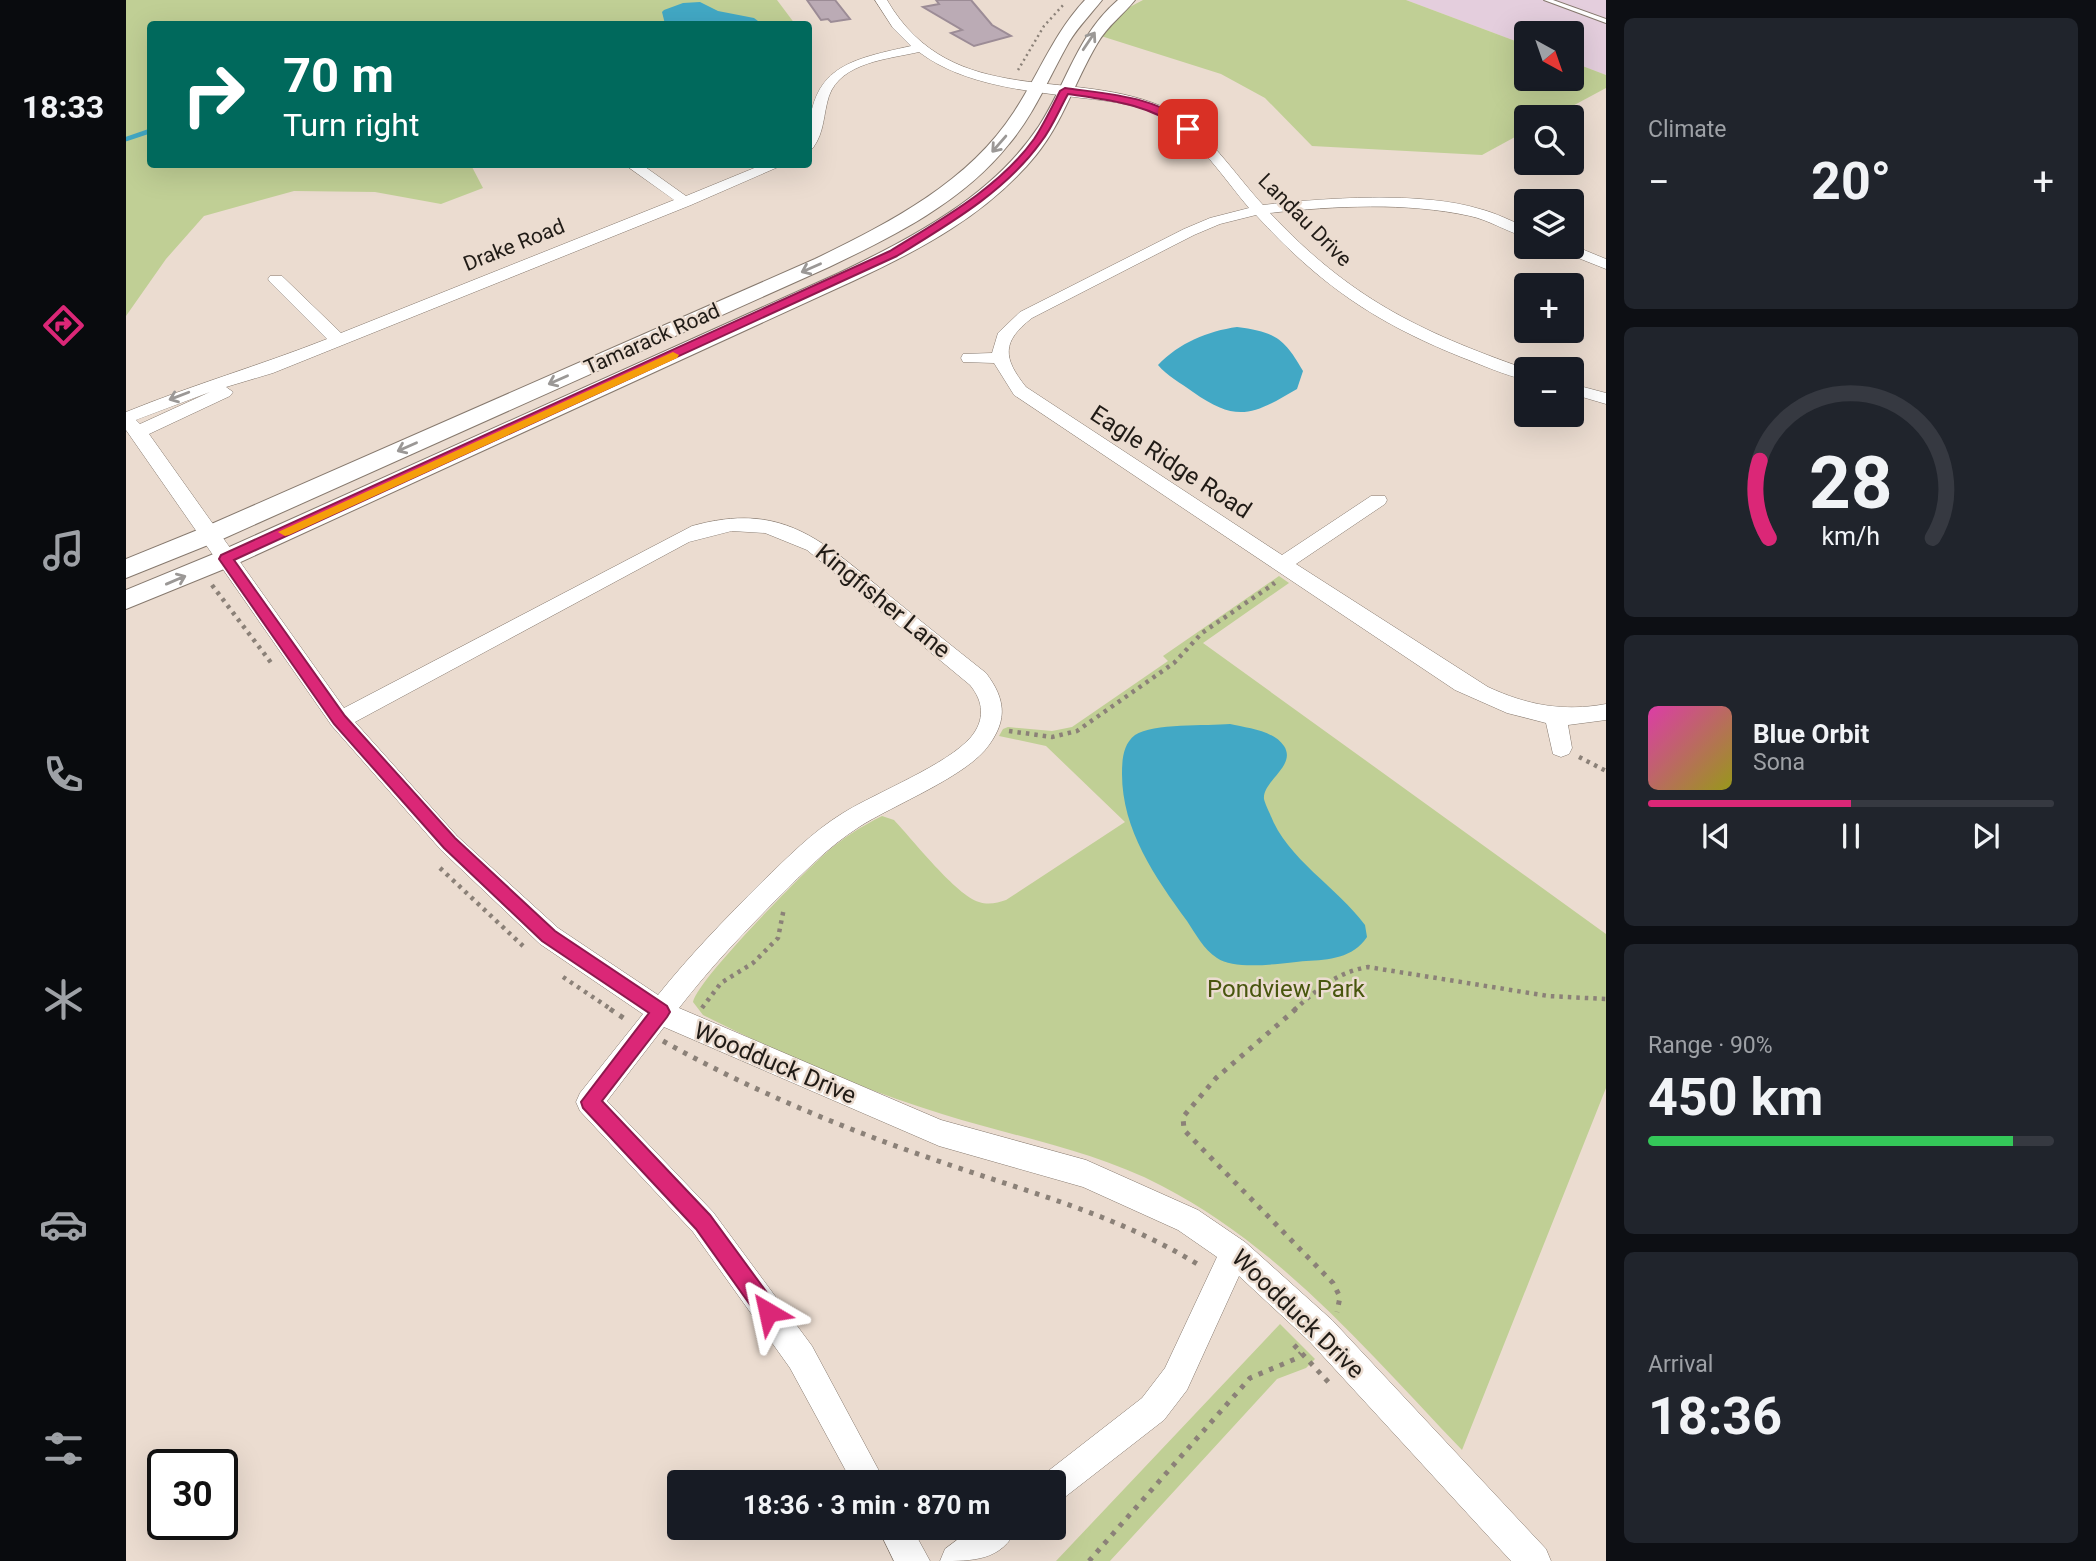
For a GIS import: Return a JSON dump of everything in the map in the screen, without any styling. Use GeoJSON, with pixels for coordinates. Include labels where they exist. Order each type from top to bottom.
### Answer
{"type":"FeatureCollection","features":[{"type":"Feature","properties":{"kind":"street","name":"Landau Drive"},"geometry":{"type":"LineString","coordinates":[[881,0],[898,28],[921,48],[957,67],[1027,86],[1132,102],[1172,117],[1188,129],[1305,257],[1338,285],[1371,307],[1447,345],[1514,370]]}},
{"type":"Feature","properties":{"kind":"street","name":"Tamarack Road"},"geometry":{"type":"LineString","coordinates":[[126,569],[209,535],[868,241],[933,202],[979,165],[1007,135],[1027,86],[1063,34],[1094,0]]}},
{"type":"Feature","properties":{"kind":"street","name":"Tamarack Road"},"geometry":{"type":"LineString","coordinates":[[126,600],[225,559],[902,249],[968,206],[1007,173],[1038,140],[1065,91],[1081,54],[1100,25],[1127,0]]}},
{"type":"Feature","properties":{"kind":"street"},"geometry":{"type":"LineString","coordinates":[[812,139],[823,94],[831,80],[862,63],[921,48]]}},
{"type":"Feature","properties":{"kind":"street"},"geometry":{"type":"LineString","coordinates":[[637,168],[686,202]]}},
{"type":"Feature","properties":{"kind":"street","name":"Drake Road"},"geometry":{"type":"LineString","coordinates":[[130,423],[196,407],[267,369],[768,168]]}},
{"type":"Feature","properties":{"kind":"street"},"geometry":{"type":"LineString","coordinates":[[969,358],[999,358],[1002,340],[1012,324],[1026,315],[1189,232],[1215,221],[1260,210],[1323,204],[1421,204],[1476,212],[1514,227]]}},
{"type":"Feature","properties":{"kind":"street"},"geometry":{"type":"LineString","coordinates":[[1584,255],[1606,264]]}},
{"type":"Feature","properties":{"kind":"street"},"geometry":{"type":"LineString","coordinates":[[276,278],[338,340]]}},
{"type":"Feature","properties":{"kind":"street","name":"Eagle Ridge Road"},"geometry":{"type":"LineString","coordinates":[[999,358],[1003,370],[1020,391],[1463,684],[1524,711],[1556,717],[1590,716],[1606,712]]}},
{"type":"Feature","properties":{"kind":"street"},"geometry":{"type":"LineString","coordinates":[[1584,393],[1606,399]]}},
{"type":"Feature","properties":{"kind":"street","name":"Woodduck Drive"},"geometry":{"type":"LineString","coordinates":[[130,423],[340,720],[449,843],[549,936],[661,1012],[688,1026],[939,1133],[1086,1174],[1188,1220],[1235,1252],[1330,1340],[1534,1561]]}},
{"type":"Feature","properties":{"kind":"street"},"geometry":{"type":"LineString","coordinates":[[1287,567],[1378,500]]}},
{"type":"Feature","properties":{"kind":"street","name":"Kingfisher Lane"},"geometry":{"type":"LineString","coordinates":[[340,720],[681,537],[702,528],[751,523],[794,533],[814,545],[960,663],[978,679],[991,698],[992,718],[989,727]]}},
{"type":"Feature","properties":{"kind":"street"},"geometry":{"type":"LineString","coordinates":[[1556,717],[1561,748]]}},
{"type":"Feature","properties":{"kind":"street"},"geometry":{"type":"LineString","coordinates":[[862,1470],[801,1357],[703,1222],[590,1102],[705,955],[817,844],[851,821],[966,756],[981,743],[989,727]]}},
{"type":"Feature","properties":{"kind":"street"},"geometry":{"type":"LineString","coordinates":[[1066,1477],[1153,1409],[1165,1395],[1176,1378],[1235,1252]]}},
{"type":"Feature","properties":{"kind":"street"},"geometry":{"type":"LineString","coordinates":[[901,1540],[913,1561]]}},
{"type":"Feature","properties":{"kind":"street"},"geometry":{"type":"LineString","coordinates":[[957,1561],[984,1540]]}},
{"type":"Feature","properties":{"kind":"lane"},"geometry":{"type":"LineString","coordinates":[[1547,0],[1606,21]]}},
{"type":"Feature","properties":{"kind":"path"},"geometry":{"type":"LineString","coordinates":[[1027,86],[1017,73],[1044,26],[1069,0]]}},
{"type":"Feature","properties":{"kind":"path"},"geometry":{"type":"LineString","coordinates":[[989,727],[1044,737],[1063,737],[1077,731],[1174,663],[1202,633],[1287,567]]}},
{"type":"Feature","properties":{"kind":"path"},"geometry":{"type":"LineString","coordinates":[[218,592],[277,670]]}},
{"type":"Feature","properties":{"kind":"path"},"geometry":{"type":"LineString","coordinates":[[1561,748],[1606,771]]}},
{"type":"Feature","properties":{"kind":"path"},"geometry":{"type":"LineString","coordinates":[[704,1004],[721,983],[753,963],[778,938],[785,904]]}},
{"type":"Feature","properties":{"kind":"path"},"geometry":{"type":"LineString","coordinates":[[1336,1313],[1340,1297],[1333,1283],[1184,1130],[1183,1117],[1216,1078],[1323,985],[1348,970],[1368,967],[1548,996],[1606,999]]}},
{"type":"Feature","properties":{"kind":"path"},"geometry":{"type":"LineString","coordinates":[[1285,1336],[1339,1394]]}},
{"type":"Feature","properties":{"kind":"path"},"geometry":{"type":"LineString","coordinates":[[1089,1561],[1250,1378],[1295,1359],[1301,1353]]}},
{"type":"Feature","properties":{"kind":"shaded area"},"geometry":{"type":"Polygon","coordinates":[[[1406,0],[1606,0],[1606,75],[1584,67],[1584,21],[1514,21],[1514,40],[1406,0]]]}},
{"type":"Feature","properties":{"kind":"green space"},"geometry":{"type":"Polygon","coordinates":[[[126,0],[777,0],[793,21],[147,21],[147,168],[473,168],[483,188],[441,204],[375,192],[294,191],[204,216],[166,259],[126,316],[126,0]]]}},
{"type":"Feature","properties":{"kind":"green space"},"geometry":{"type":"Polygon","coordinates":[[[1143,0],[1406,0],[1514,40],[1514,91],[1584,91],[1584,67],[1606,75],[1606,88],[1574,105],[1514,105],[1514,138],[1482,155],[1312,146],[1265,98],[1221,74],[1101,36],[1124,10],[1143,0]]]}},
{"type":"Feature","properties":{"kind":"green space","name":"Pondview Park"},"geometry":{"type":"Polygon","coordinates":[[[1279,576],[1289,583],[1203,643],[1606,934],[1606,1088],[1462,1450],[1322,1305],[1247,1240],[1206,1211],[1162,1186],[1109,1163],[942,1114],[820,1069],[703,1015],[693,1002],[712,972],[797,881],[840,842],[882,816],[894,820],[935,866],[970,898],[989,903],[1006,900],[1125,822],[1046,746],[999,736],[1003,729],[1008,727],[1052,731],[1072,727],[1168,661],[1163,656],[1279,576]]]}},
{"type":"Feature","properties":{"kind":"green space"},"geometry":{"type":"Polygon","coordinates":[[[1280,1324],[1315,1359],[1306,1368],[1277,1379],[1110,1561],[1056,1561],[1280,1324]]]}},
{"type":"Feature","properties":{"kind":"water"},"geometry":{"type":"Polygon","coordinates":[[[700,2],[718,11],[758,21],[664,21],[664,10],[683,3],[700,2]]]}},
{"type":"Feature","properties":{"kind":"water"},"geometry":{"type":"Polygon","coordinates":[[[1237,327],[1270,334],[1284,344],[1303,371],[1297,389],[1256,410],[1234,412],[1208,402],[1158,365],[1175,350],[1195,339],[1237,327]]]}},
{"type":"Feature","properties":{"kind":"water"},"geometry":{"type":"Polygon","coordinates":[[[1230,724],[1267,733],[1284,746],[1286,760],[1268,786],[1264,801],[1288,845],[1365,925],[1367,937],[1348,954],[1323,960],[1260,965],[1225,962],[1208,951],[1200,941],[1142,852],[1123,795],[1122,763],[1128,743],[1143,731],[1230,724]]]}},
{"type":"Feature","properties":{"kind":"building"},"geometry":{"type":"Polygon","coordinates":[[[807,0],[835,0],[850,19],[831,22],[828,19],[821,20],[807,0]]]}},
{"type":"Feature","properties":{"kind":"building"},"geometry":{"type":"Polygon","coordinates":[[[936,0],[971,0],[992,25],[1011,36],[974,46],[951,33],[962,30],[923,7],[939,4],[936,0]]]}},
{"type":"Feature","properties":{"kind":"waterway"},"geometry":{"type":"LineString","coordinates":[[126,139],[147,132]]}},
{"type":"Feature","properties":{"kind":"slow traffic"},"geometry":{"type":"LineString","coordinates":[[285,532],[673,355]]}},
{"type":"Feature","properties":{"kind":"route"},"geometry":{"type":"LineString","coordinates":[[768,1312],[703,1222],[590,1102],[661,1012],[549,936],[449,843],[340,720],[225,559],[893,254],[944,224],[995,185],[1038,140],[1065,91],[1150,107],[1181,122],[1188,129]]}}]}
